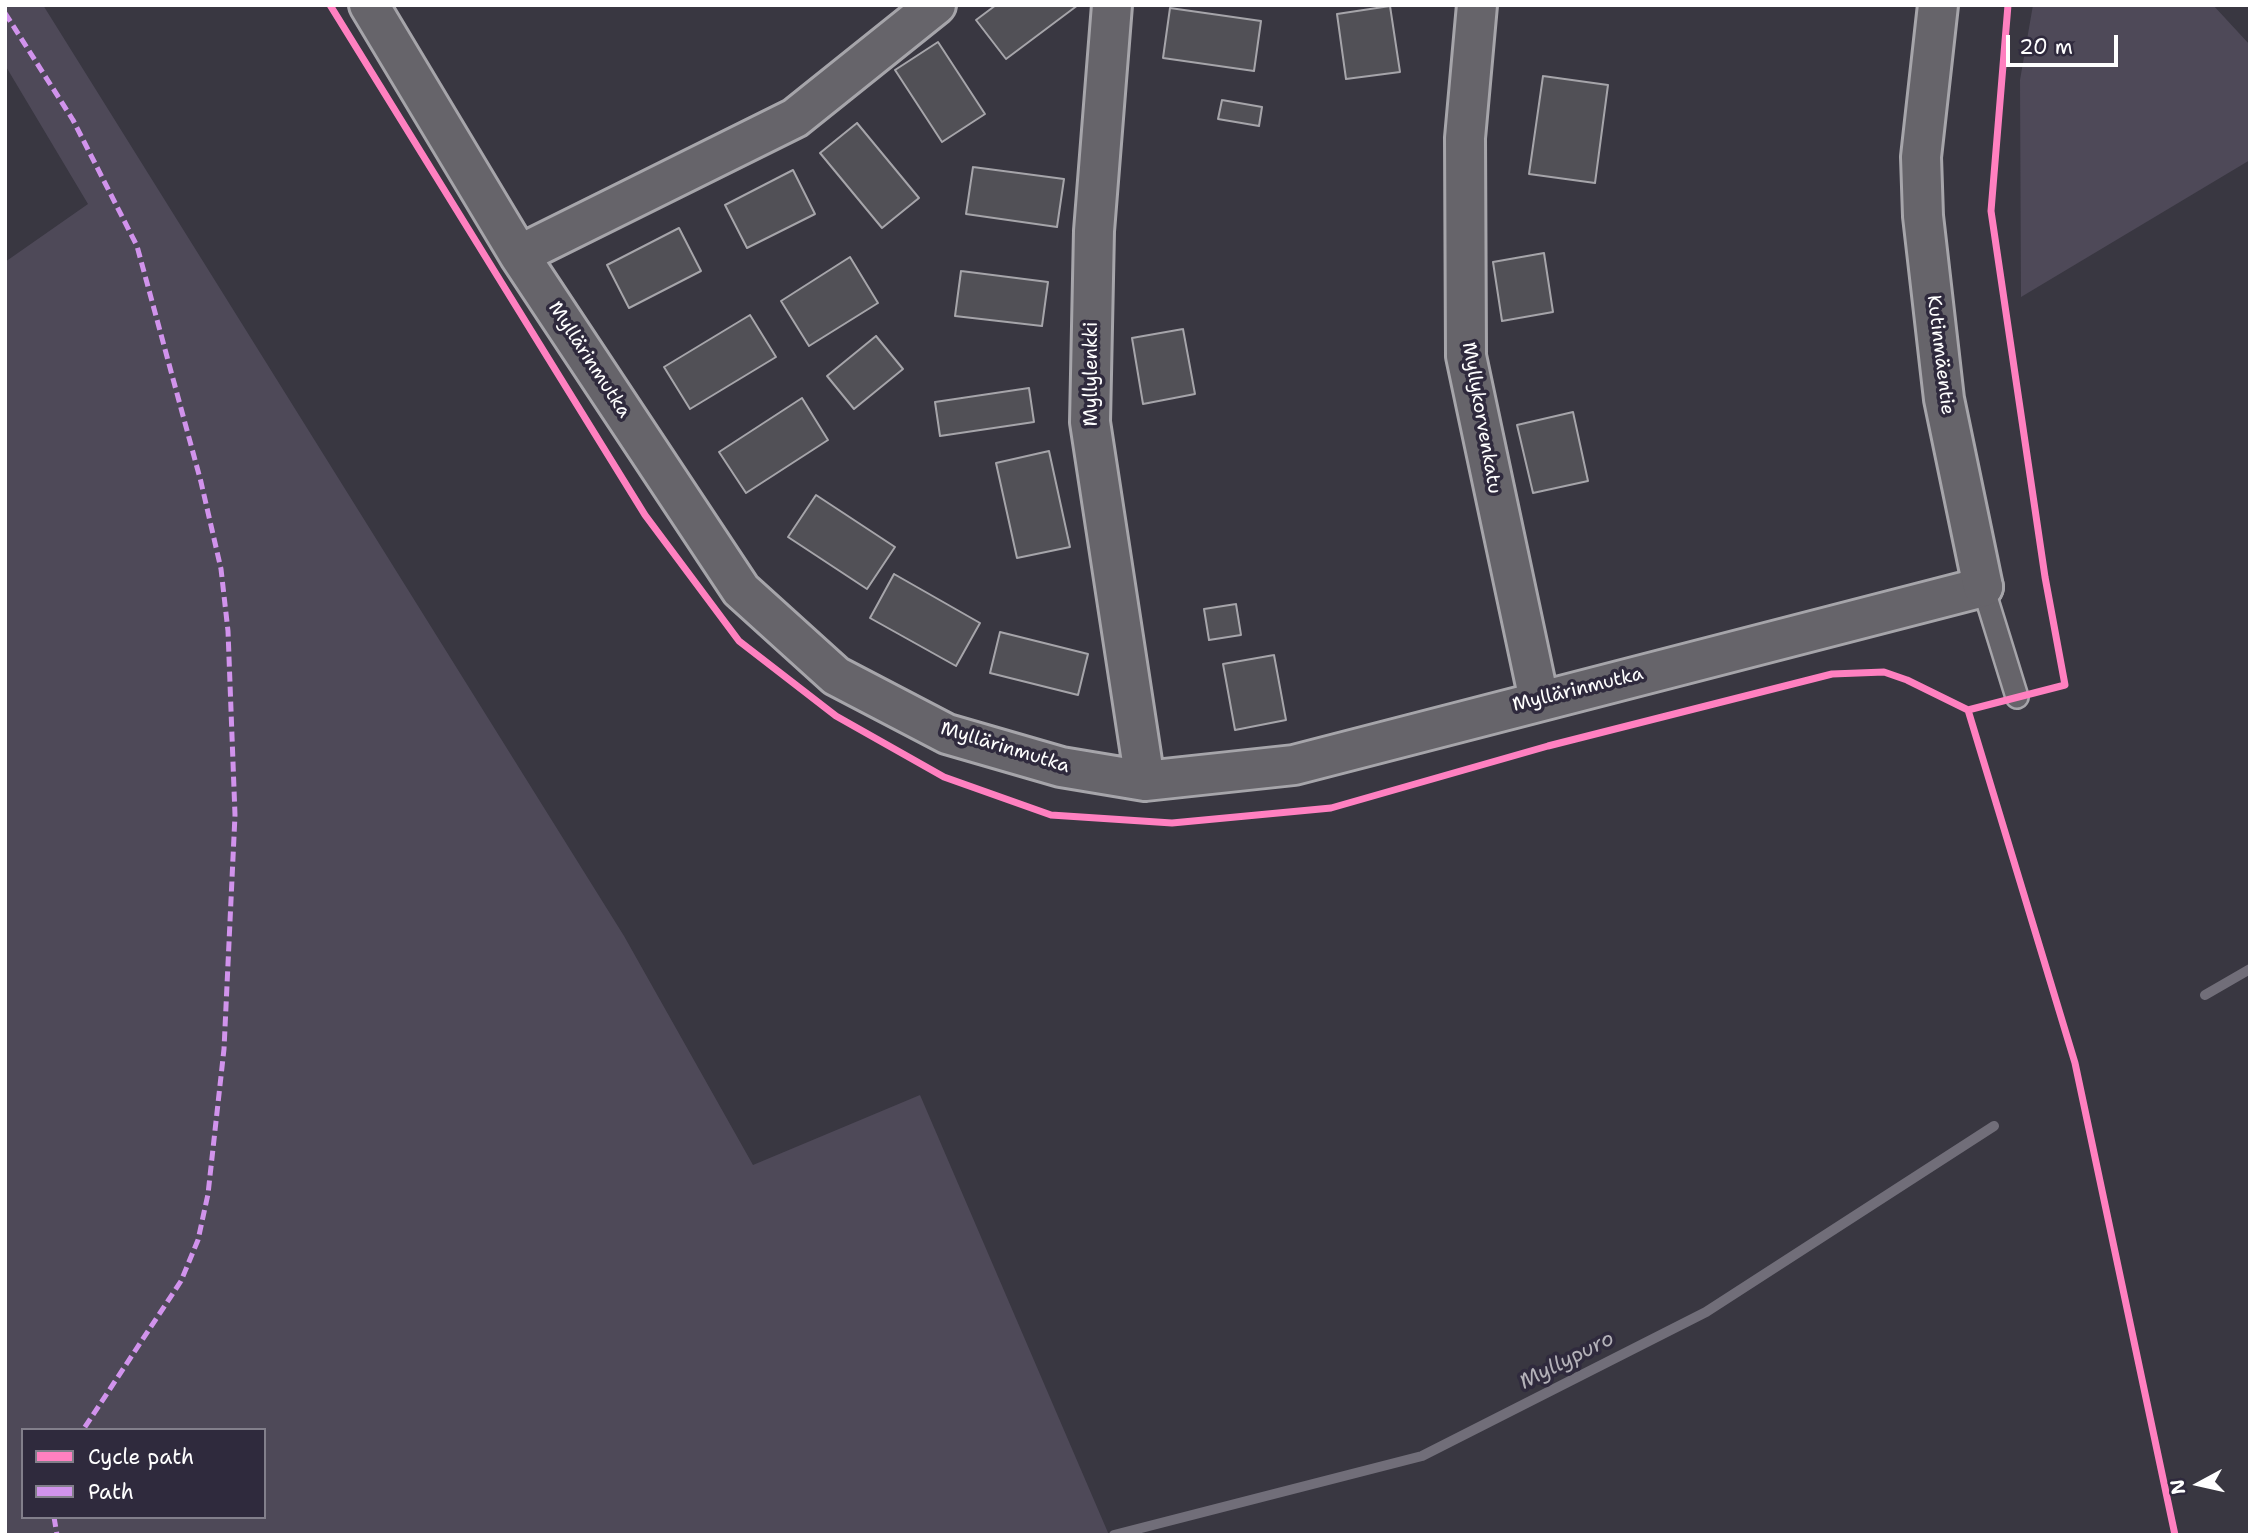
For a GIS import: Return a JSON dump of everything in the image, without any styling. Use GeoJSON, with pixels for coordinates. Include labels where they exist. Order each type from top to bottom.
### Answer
{"type":"FeatureCollection","features":[{"type":"Feature","properties":{"kind":"street","name":"Myllärinmutka"},"geometry":{"type":"LineString","coordinates":[[369,5],[519,255],[741,590],[836,676],[947,734],[1061,767],[1145,781],[1294,765],[1983,587]]}},
{"type":"Feature","properties":{"kind":"street"},"geometry":{"type":"LineString","coordinates":[[519,255],[795,118],[936,5]]}},
{"type":"Feature","properties":{"kind":"street","name":"Myllylenkki"},"geometry":{"type":"LineString","coordinates":[[1112,5],[1094,232],[1090,422],[1145,781]]}},
{"type":"Feature","properties":{"kind":"street","name":"Myllykorvenkatu"},"geometry":{"type":"LineString","coordinates":[[1477,5],[1465,138],[1466,356],[1539,700]]}},
{"type":"Feature","properties":{"kind":"street","name":"Kutinmäentie"},"geometry":{"type":"LineString","coordinates":[[1938,5],[1921,157],[1923,216],[1944,399],[1983,587]]}},
{"type":"Feature","properties":{"kind":"lane","name":"Kutinmäentie"},"geometry":{"type":"LineString","coordinates":[[1983,587],[2017,698]]}},
{"type":"Feature","properties":{"kind":"shaded area"},"geometry":{"type":"Polygon","coordinates":[[[5,5],[43,5],[624,936],[753,1165],[920,1095],[1109,1535],[5,1535],[5,262],[88,204],[5,65],[5,5]]]}},
{"type":"Feature","properties":{"kind":"shaded area"},"geometry":{"type":"Polygon","coordinates":[[[2033,5],[2213,5],[2250,45],[2250,160],[2021,297],[2020,80],[2033,5]]]}},
{"type":"Feature","properties":{"kind":"building"},"geometry":{"type":"Polygon","coordinates":[[[996,5],[1078,5],[1006,59],[976,20],[996,5]]]}},
{"type":"Feature","properties":{"kind":"building"},"geometry":{"type":"Polygon","coordinates":[[[1390,6],[1400,72],[1346,79],[1337,14],[1390,6]]]}},
{"type":"Feature","properties":{"kind":"building"},"geometry":{"type":"Polygon","coordinates":[[[1170,8],[1261,21],[1254,71],[1163,58],[1170,8]]]}},
{"type":"Feature","properties":{"kind":"building"},"geometry":{"type":"Polygon","coordinates":[[[938,42],[985,114],[942,142],[895,70],[938,42]]]}},
{"type":"Feature","properties":{"kind":"building"},"geometry":{"type":"Polygon","coordinates":[[[1543,76],[1608,85],[1595,183],[1529,174],[1543,76]]]}},
{"type":"Feature","properties":{"kind":"building"},"geometry":{"type":"Polygon","coordinates":[[[1222,100],[1262,107],[1259,126],[1218,119],[1222,100]]]}},
{"type":"Feature","properties":{"kind":"building"},"geometry":{"type":"Polygon","coordinates":[[[857,123],[919,198],[882,228],[820,153],[857,123]]]}},
{"type":"Feature","properties":{"kind":"building"},"geometry":{"type":"Polygon","coordinates":[[[973,167],[1064,179],[1057,227],[966,214],[973,167]]]}},
{"type":"Feature","properties":{"kind":"building"},"geometry":{"type":"Polygon","coordinates":[[[793,170],[815,214],[747,248],[725,205],[793,170]]]}},
{"type":"Feature","properties":{"kind":"building"},"geometry":{"type":"Polygon","coordinates":[[[679,228],[701,271],[629,308],[607,265],[679,228]]]}},
{"type":"Feature","properties":{"kind":"building"},"geometry":{"type":"Polygon","coordinates":[[[1544,253],[1553,312],[1502,321],[1493,262],[1544,253]]]}},
{"type":"Feature","properties":{"kind":"building"},"geometry":{"type":"Polygon","coordinates":[[[850,257],[878,303],[809,346],[781,301],[850,257]]]}},
{"type":"Feature","properties":{"kind":"building"},"geometry":{"type":"Polygon","coordinates":[[[961,271],[1048,282],[1042,326],[955,316],[961,271]]]}},
{"type":"Feature","properties":{"kind":"building"},"geometry":{"type":"Polygon","coordinates":[[[750,315],[776,357],[690,409],[664,367],[750,315]]]}},
{"type":"Feature","properties":{"kind":"building"},"geometry":{"type":"Polygon","coordinates":[[[1183,329],[1195,394],[1143,404],[1132,338],[1183,329]]]}},
{"type":"Feature","properties":{"kind":"building"},"geometry":{"type":"Polygon","coordinates":[[[876,336],[903,369],[854,409],[827,376],[876,336]]]}},
{"type":"Feature","properties":{"kind":"building"},"geometry":{"type":"Polygon","coordinates":[[[1029,388],[1034,422],[940,436],[935,402],[1029,388]]]}},
{"type":"Feature","properties":{"kind":"building"},"geometry":{"type":"Polygon","coordinates":[[[802,398],[828,440],[746,493],[719,452],[802,398]]]}},
{"type":"Feature","properties":{"kind":"building"},"geometry":{"type":"Polygon","coordinates":[[[1573,412],[1588,481],[1533,493],[1517,425],[1573,412]]]}},
{"type":"Feature","properties":{"kind":"building"},"geometry":{"type":"Polygon","coordinates":[[[1049,451],[1070,547],[1017,558],[996,463],[1049,451]]]}},
{"type":"Feature","properties":{"kind":"building"},"geometry":{"type":"Polygon","coordinates":[[[816,495],[895,547],[867,589],[788,537],[816,495]]]}},
{"type":"Feature","properties":{"kind":"building"},"geometry":{"type":"Polygon","coordinates":[[[894,574],[980,623],[956,666],[870,618],[894,574]]]}},
{"type":"Feature","properties":{"kind":"building"},"geometry":{"type":"Polygon","coordinates":[[[1236,604],[1241,635],[1209,640],[1204,609],[1236,604]]]}},
{"type":"Feature","properties":{"kind":"building"},"geometry":{"type":"Polygon","coordinates":[[[1000,632],[1088,654],[1078,695],[990,673],[1000,632]]]}},
{"type":"Feature","properties":{"kind":"building"},"geometry":{"type":"Polygon","coordinates":[[[1274,655],[1286,720],[1235,730],[1223,664],[1274,655]]]}},
{"type":"Feature","properties":{"kind":"waterway","name":"Myllypuro"},"geometry":{"type":"LineString","coordinates":[[2205,995],[2250,969]]}},
{"type":"Feature","properties":{"kind":"waterway","name":"Myllypuro"},"geometry":{"type":"LineString","coordinates":[[1114,1535],[1422,1456],[1706,1312],[1994,1126]]}},
{"type":"Feature","properties":{"kind":"marked path"},"geometry":{"type":"LineString","coordinates":[[5,13],[73,120],[137,246],[201,482],[221,569],[228,631],[235,815],[224,1049],[208,1194],[198,1240],[181,1281],[84,1428]]}},
{"type":"Feature","properties":{"kind":"marked path"},"geometry":{"type":"LineString","coordinates":[[54,1519],[57,1535]]}},
{"type":"Feature","properties":{"kind":"cycle path"},"geometry":{"type":"LineString","coordinates":[[330,5],[645,515],[739,641],[836,716],[944,777],[1051,815],[1172,823],[1331,808],[1548,746],[1832,674],[1884,672],[1907,680],[1968,710],[2065,685],[2045,577],[1991,211],[2008,5]]}},
{"type":"Feature","properties":{"kind":"cycle path"},"geometry":{"type":"LineString","coordinates":[[1968,710],[2075,1063],[2175,1535]]}}]}
